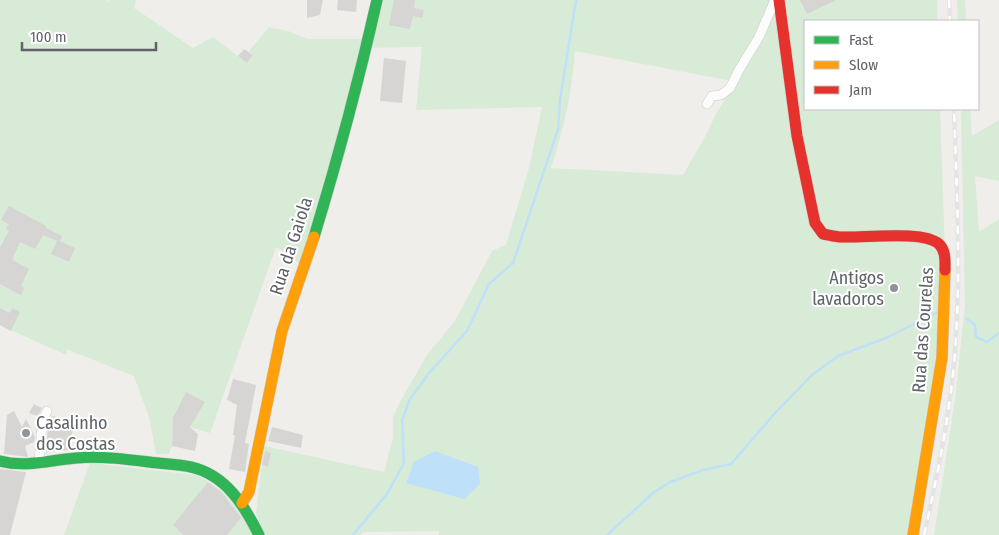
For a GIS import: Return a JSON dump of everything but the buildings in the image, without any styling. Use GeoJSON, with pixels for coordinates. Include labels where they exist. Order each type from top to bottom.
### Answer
{"type":"FeatureCollection","features":[{"type":"Feature","properties":{"kind":"street","name":"Rua da Gaiola"},"geometry":{"type":"LineString","coordinates":[[242,503],[249,492],[282,331],[314,238],[342,145],[377,0]]}},
{"type":"Feature","properties":{"kind":"street"},"geometry":{"type":"LineString","coordinates":[[707,104],[712,96],[721,95],[730,88],[759,37],[775,0]]}},
{"type":"Feature","properties":{"kind":"street","name":"Rua das Courelas"},"geometry":{"type":"LineString","coordinates":[[779,0],[797,136],[815,223],[823,234],[841,237],[912,236],[929,239],[938,244],[945,254],[942,358],[913,535]]}},
{"type":"Feature","properties":{"kind":"street"},"geometry":{"type":"LineString","coordinates":[[39,463],[42,422],[47,411]]}},
{"type":"Feature","properties":{"kind":"street"},"geometry":{"type":"LineString","coordinates":[[0,461],[18,465],[98,457],[199,469],[228,488],[242,503],[258,535]]}},
{"type":"Feature","properties":{"kind":"green space"},"geometry":{"type":"Polygon","coordinates":[[[0,0],[106,0],[109,2],[108,0],[136,0],[134,8],[193,48],[213,37],[247,63],[253,55],[249,51],[269,27],[288,31],[308,39],[368,39],[377,0],[775,0],[732,81],[575,51],[567,110],[551,168],[683,175],[715,116],[758,44],[777,6],[813,229],[821,240],[922,240],[932,244],[939,252],[944,306],[913,535],[439,535],[439,531],[363,532],[360,535],[265,535],[256,513],[264,446],[384,472],[393,438],[393,417],[400,402],[427,355],[455,321],[492,251],[506,245],[529,168],[542,107],[416,110],[422,47],[366,48],[303,266],[276,247],[210,433],[190,427],[173,418],[172,446],[169,454],[156,454],[149,417],[134,376],[66,349],[67,354],[64,354],[0,325],[0,0]]]}},
{"type":"Feature","properties":{"kind":"green space"},"geometry":{"type":"Polygon","coordinates":[[[779,0],[937,0],[937,20],[804,20],[804,110],[940,110],[945,254],[929,239],[841,237],[815,223],[779,0]]]}},
{"type":"Feature","properties":{"kind":"green space"},"geometry":{"type":"Polygon","coordinates":[[[957,0],[965,0],[966,20],[958,20],[957,0]]]}},
{"type":"Feature","properties":{"kind":"green space"},"geometry":{"type":"Polygon","coordinates":[[[961,110],[970,110],[972,136],[999,120],[999,181],[975,176],[979,232],[999,219],[999,535],[934,535],[955,400],[965,305],[961,110]]]}},
{"type":"Feature","properties":{"kind":"green space"},"geometry":{"type":"Polygon","coordinates":[[[90,463],[196,475],[224,493],[253,535],[64,535],[90,463]]]}},
{"type":"Feature","properties":{"kind":"water"},"geometry":{"type":"Polygon","coordinates":[[[435,451],[478,467],[480,484],[464,499],[406,483],[414,462],[435,451]]]}},
{"type":"Feature","properties":{"kind":"waterway"},"geometry":{"type":"LineString","coordinates":[[353,535],[387,494],[404,463],[402,420],[410,399],[429,373],[467,331],[489,284],[513,263],[558,129],[560,100],[576,0]]}},
{"type":"Feature","properties":{"kind":"waterway"},"geometry":{"type":"LineString","coordinates":[[607,535],[653,493],[670,482],[703,470],[731,464],[776,412],[812,375],[838,356],[886,338],[938,312]]}},
{"type":"Feature","properties":{"kind":"waterway"},"geometry":{"type":"LineString","coordinates":[[967,319],[975,325],[976,337],[987,342],[999,333]]}},
{"type":"Feature","properties":{"kind":"railway"},"geometry":{"type":"LineString","coordinates":[[949,0],[950,20]]}},
{"type":"Feature","properties":{"kind":"railway"},"geometry":{"type":"LineString","coordinates":[[924,535],[951,394],[956,341],[958,242],[954,110]]}},
{"type":"Feature","properties":{"kind":"traffic: fast"},"geometry":{"type":"LineString","coordinates":[[314,237],[348,119],[377,0]]}},
{"type":"Feature","properties":{"kind":"traffic: fast"},"geometry":{"type":"LineString","coordinates":[[0,461],[29,464],[85,457],[191,467],[203,471],[224,484],[240,502],[259,535]]}},
{"type":"Feature","properties":{"kind":"traffic: slow"},"geometry":{"type":"LineString","coordinates":[[242,503],[249,492],[282,331],[314,237]]}},
{"type":"Feature","properties":{"kind":"traffic: slow"},"geometry":{"type":"LineString","coordinates":[[913,535],[942,358],[945,270]]}},
{"type":"Feature","properties":{"kind":"traffic: jam"},"geometry":{"type":"LineString","coordinates":[[779,0],[797,136],[815,223],[823,234],[837,237],[908,236],[931,240],[939,244],[943,250],[945,270]]}},
{"type":"Feature","properties":{"kind":"place","name":"Antigos lavadoros"},"geometry":{"type":"Point","coordinates":[894,288]}},
{"type":"Feature","properties":{"kind":"place","name":"Casalinho dos Costas"},"geometry":{"type":"Point","coordinates":[26,433]}}]}
